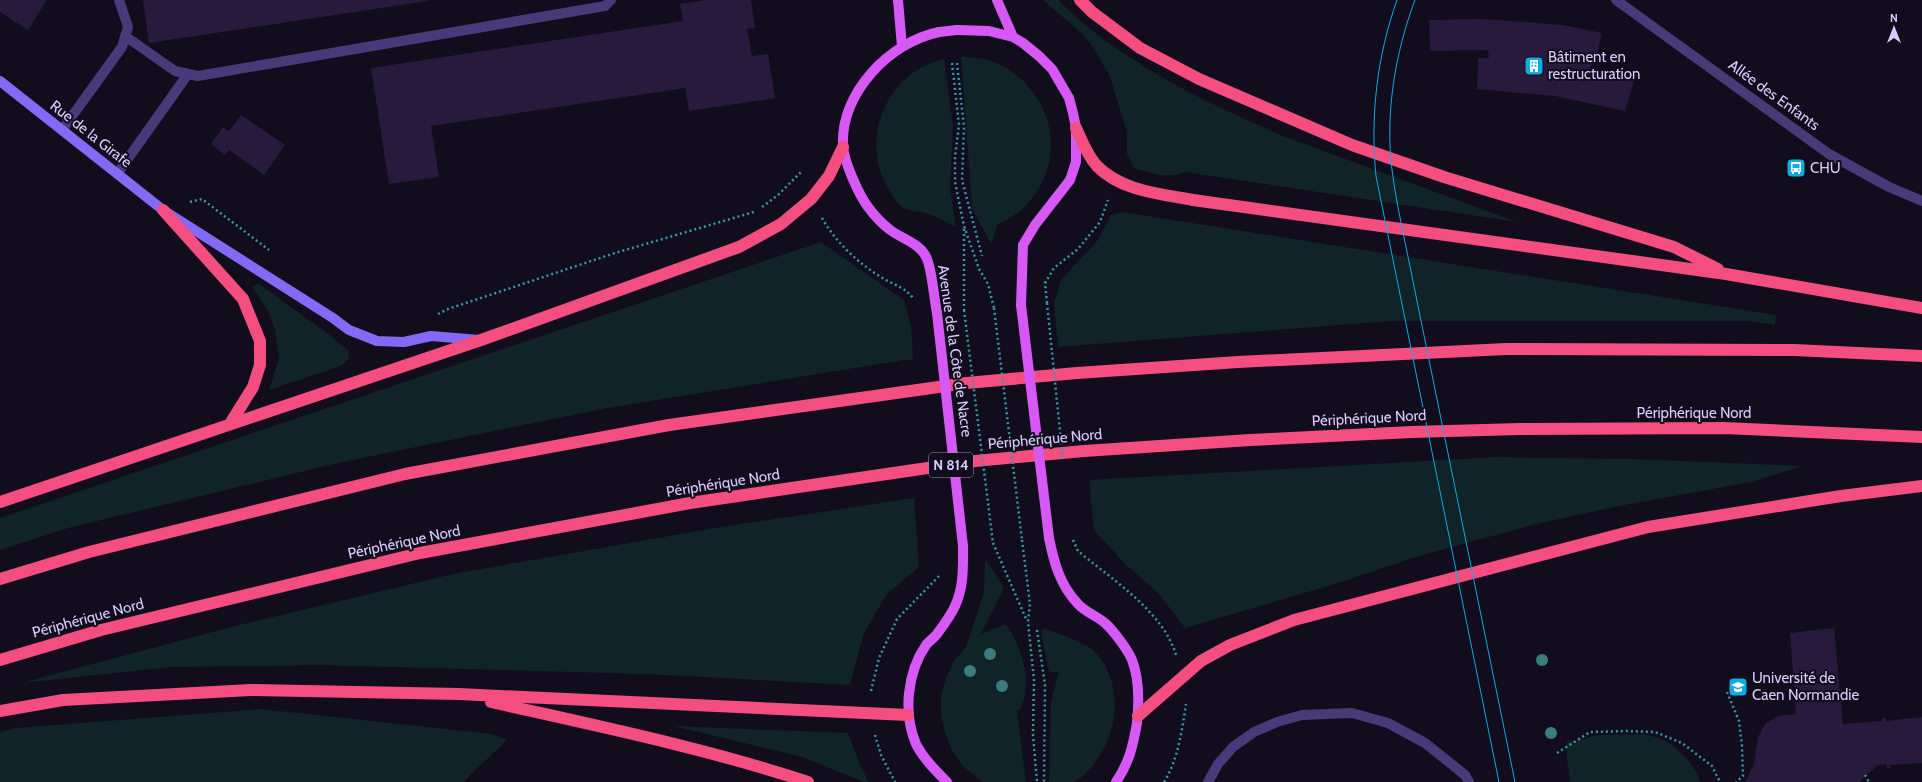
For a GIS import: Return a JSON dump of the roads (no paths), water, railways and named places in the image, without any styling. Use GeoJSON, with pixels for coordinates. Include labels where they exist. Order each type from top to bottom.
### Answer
{"type":"FeatureCollection","features":[{"type":"Feature","properties":{"kind":"highway"},"geometry":{"type":"LineString","coordinates":[[1080,0],[1092,12],[1140,48],[1199,79],[1352,145],[1444,177],[1674,247],[1726,274]]}},
{"type":"Feature","properties":{"kind":"highway"},"geometry":{"type":"LineString","coordinates":[[1076,128],[1097,165],[1115,180],[1149,192],[1194,200],[1726,274],[1922,308]]}},
{"type":"Feature","properties":{"kind":"highway"},"geometry":{"type":"LineString","coordinates":[[0,502],[481,340],[739,247],[781,224],[811,199],[829,176],[843,147]]}},
{"type":"Feature","properties":{"kind":"highway"},"geometry":{"type":"LineString","coordinates":[[163,210],[243,298],[260,341],[260,365],[253,387],[230,424]]}},
{"type":"Feature","properties":{"kind":"highway"},"geometry":{"type":"LineString","coordinates":[[0,579],[89,552],[405,474],[669,425],[967,383],[1077,373],[1238,362],[1506,349],[1794,350],[1922,356]]}},
{"type":"Feature","properties":{"kind":"highway","name":"Périphérique Nord"},"geometry":{"type":"LineString","coordinates":[[0,660],[101,630],[420,553],[690,503],[975,461],[1084,451],[1250,440],[1412,432],[1520,429],[1724,428],[1922,437]]}},
{"type":"Feature","properties":{"kind":"highway"},"geometry":{"type":"LineString","coordinates":[[1138,716],[1201,661],[1230,646],[1294,620],[1648,527],[1841,496],[1922,486]]}},
{"type":"Feature","properties":{"kind":"highway"},"geometry":{"type":"LineString","coordinates":[[0,712],[63,700],[251,690],[459,694],[908,715]]}},
{"type":"Feature","properties":{"kind":"highway"},"geometry":{"type":"LineString","coordinates":[[459,694],[599,726],[765,768],[808,782]]}},
{"type":"Feature","properties":{"kind":"main road"},"geometry":{"type":"LineString","coordinates":[[898,0],[902,47]]}},
{"type":"Feature","properties":{"kind":"main road"},"geometry":{"type":"LineString","coordinates":[[997,0],[1013,37]]}},
{"type":"Feature","properties":{"kind":"main road","name":"Avenue de la Côte de Nacre"},"geometry":{"type":"LineString","coordinates":[[947,782],[936,771],[916,744],[908,715],[910,686],[917,663],[926,645],[937,634],[955,606],[963,583],[964,546],[937,313],[927,258],[918,247],[890,230],[867,206],[853,181],[843,147],[845,123],[850,106],[858,91],[888,56],[922,35],[958,30],[989,31],[1013,37],[1039,56],[1052,69],[1069,98],[1076,128],[1076,162],[1070,180],[1048,207],[1023,245],[1021,305],[1049,538],[1055,566],[1068,592],[1079,605],[1105,623],[1132,659],[1137,688],[1138,716],[1134,742],[1126,768],[1116,782]]}},
{"type":"Feature","properties":{"kind":"street"},"geometry":{"type":"LineString","coordinates":[[62,130],[122,47],[128,27],[118,0]]}},
{"type":"Feature","properties":{"kind":"street"},"geometry":{"type":"LineString","coordinates":[[125,36],[174,71],[198,76],[605,6],[611,0]]}},
{"type":"Feature","properties":{"kind":"street","name":"Allée des Enfants"},"geometry":{"type":"LineString","coordinates":[[1616,0],[1829,154],[1888,187],[1922,201]]}},
{"type":"Feature","properties":{"kind":"street"},"geometry":{"type":"LineString","coordinates":[[117,174],[188,74]]}},
{"type":"Feature","properties":{"kind":"street","name":"Rue de la Girafe"},"geometry":{"type":"LineString","coordinates":[[0,81],[163,210],[333,318],[349,330],[377,341],[404,342],[430,336],[481,340]]}},
{"type":"Feature","properties":{"kind":"street"},"geometry":{"type":"LineString","coordinates":[[1208,782],[1218,764],[1233,747],[1254,732],[1277,722],[1302,715],[1352,713],[1388,723],[1426,742],[1465,775],[1469,782]]}},
{"type":"Feature","properties":{"kind":"tram line"},"geometry":{"type":"LineString","coordinates":[[1397,0],[1384,43],[1377,87],[1374,131],[1376,176],[1499,782]]}},
{"type":"Feature","properties":{"kind":"tram line"},"geometry":{"type":"LineString","coordinates":[[1415,0],[1402,41],[1393,84],[1390,127],[1392,170],[1401,224],[1515,782]]}},
{"type":"Feature","properties":{"kind":"place","name":"Bâtiment en restructuration"},"geometry":{"type":"Point","coordinates":[1534,66]}},
{"type":"Feature","properties":{"kind":"place","name":"CHU"},"geometry":{"type":"Point","coordinates":[1796,168]}},
{"type":"Feature","properties":{"kind":"place","name":"Université de Caen Normandie"},"geometry":{"type":"Point","coordinates":[1738,687]}}]}
